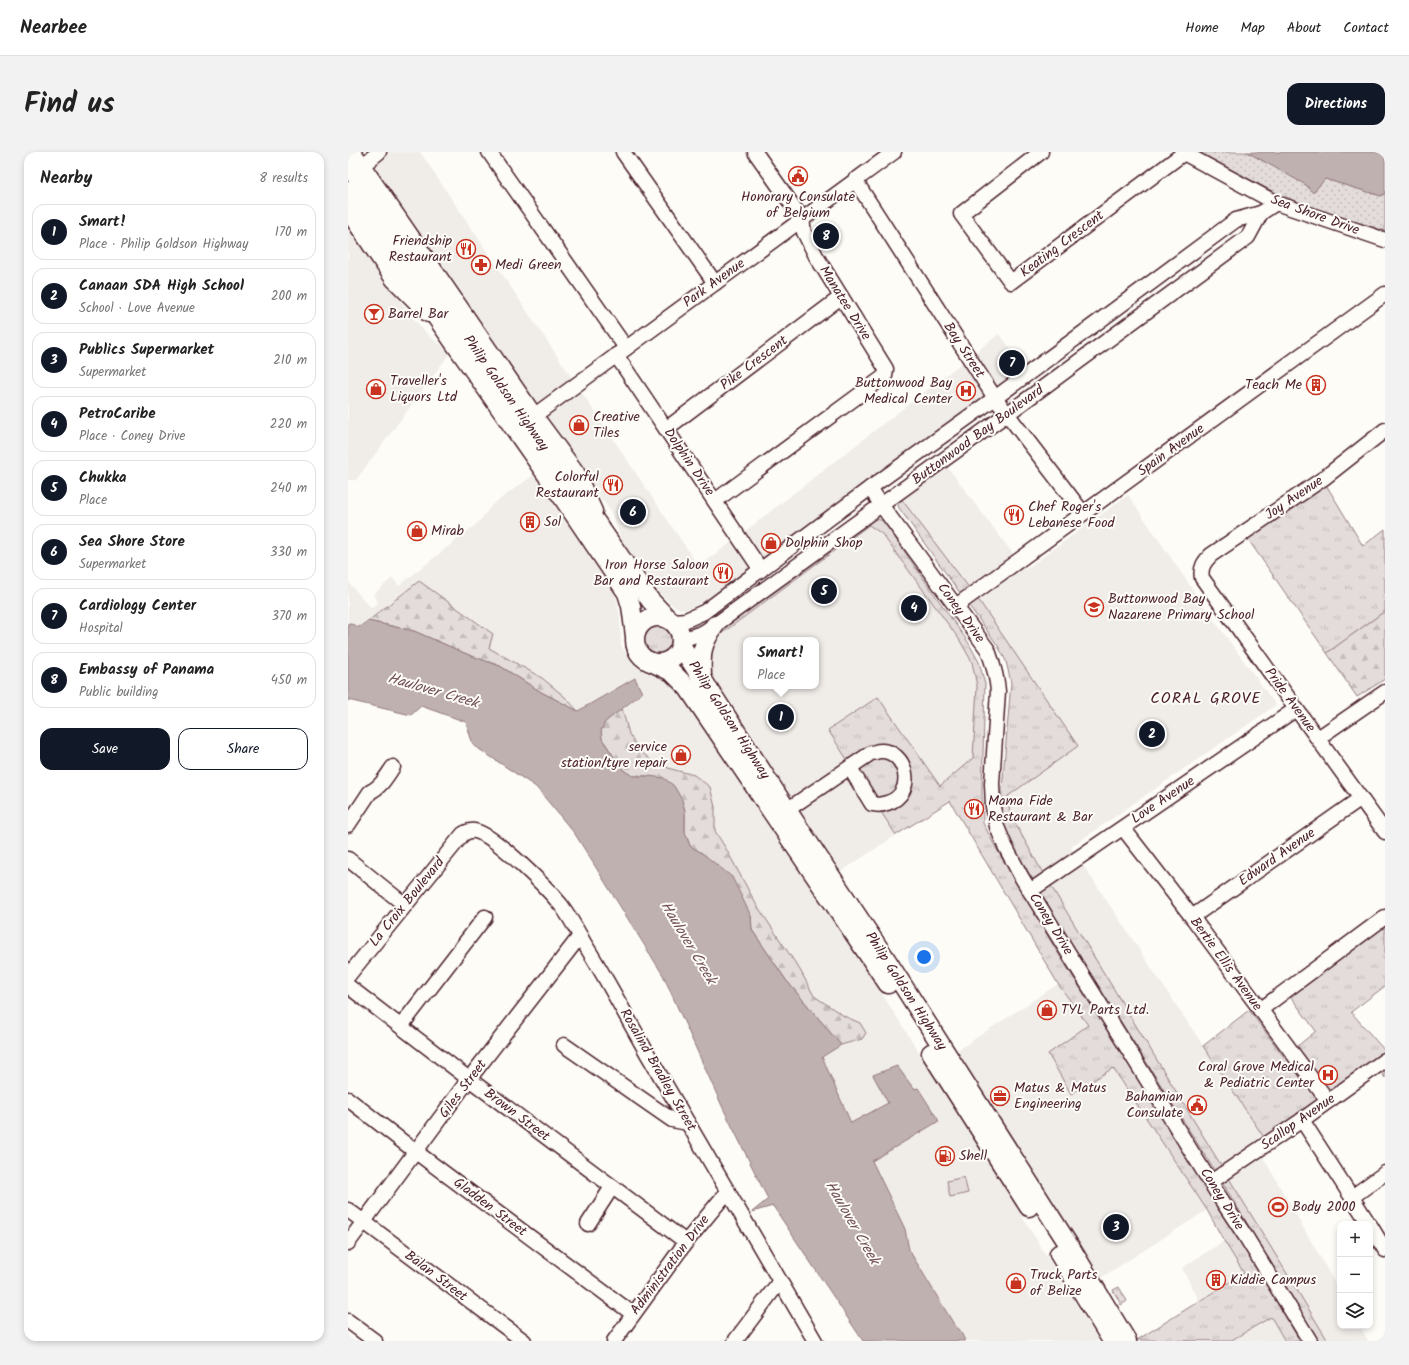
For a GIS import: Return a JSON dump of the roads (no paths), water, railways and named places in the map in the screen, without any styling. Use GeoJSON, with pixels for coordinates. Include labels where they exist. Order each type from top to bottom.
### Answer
{"type":"FeatureCollection","features":[{"type":"Feature","properties":{"kind":"main road","name":"Philip Goldson Highway"},"geometry":{"type":"LineString","coordinates":[[355,165],[650,600],[670,620]]}},
{"type":"Feature","properties":{"kind":"main road","name":"Philip Goldson Highway"},"geometry":{"type":"LineString","coordinates":[[348,191],[448,336],[563,498],[627,593],[631,606],[635,636]]}},
{"type":"Feature","properties":{"kind":"main road"},"geometry":{"type":"LineString","coordinates":[[653,616],[660,616],[670,620],[678,627],[682,642],[679,651],[675,656],[663,663],[649,661],[642,657],[635,644],[637,629],[646,619],[653,616]]}},
{"type":"Feature","properties":{"kind":"main road"},"geometry":{"type":"LineString","coordinates":[[702,677],[703,647],[715,625]]}},
{"type":"Feature","properties":{"kind":"main road","name":"Philip Goldson Highway"},"geometry":{"type":"LineString","coordinates":[[682,642],[688,657],[886,959],[1072,1250],[1128,1341]]}},
{"type":"Feature","properties":{"kind":"main road","name":"Philip Goldson Highway"},"geometry":{"type":"LineString","coordinates":[[649,661],[672,672],[688,688],[882,976],[1061,1257],[1112,1341]]}},
{"type":"Feature","properties":{"kind":"street"},"geometry":{"type":"LineString","coordinates":[[354,152],[355,165],[577,472],[610,542]]}},
{"type":"Feature","properties":{"kind":"street"},"geometry":{"type":"LineString","coordinates":[[355,165],[379,152]]}},
{"type":"Feature","properties":{"kind":"street","name":"Dolphin Drive"},"geometry":{"type":"LineString","coordinates":[[489,152],[621,351],[666,429],[716,501],[761,570]]}},
{"type":"Feature","properties":{"kind":"street"},"geometry":{"type":"LineString","coordinates":[[623,152],[714,283]]}},
{"type":"Feature","properties":{"kind":"street","name":"Manatee Drive"},"geometry":{"type":"LineString","coordinates":[[716,501],[885,376],[887,373],[886,369],[816,256],[804,232],[802,219],[755,152]]}},
{"type":"Feature","properties":{"kind":"street","name":"Keating Crescent"},"geometry":{"type":"LineString","coordinates":[[1041,152],[961,214],[1011,282],[1183,152]]}},
{"type":"Feature","properties":{"kind":"street","name":"Sea Shore Drive"},"geometry":{"type":"LineString","coordinates":[[1183,152],[1276,203],[1385,240]]}},
{"type":"Feature","properties":{"kind":"street","name":"Park Avenue"},"geometry":{"type":"LineString","coordinates":[[535,415],[890,153]]}},
{"type":"Feature","properties":{"kind":"street","name":"Bay Street"},"geometry":{"type":"LineString","coordinates":[[855,180],[995,398],[1084,513]]}},
{"type":"Feature","properties":{"kind":"street","name":"Buttonwood Bay Boulevard"},"geometry":{"type":"LineString","coordinates":[[670,620],[686,620],[704,612],[870,488],[995,398],[1236,220],[1261,214],[1276,203]]}},
{"type":"Feature","properties":{"kind":"street"},"geometry":{"type":"LineString","coordinates":[[348,213],[393,280],[448,336]]}},
{"type":"Feature","properties":{"kind":"street","name":"Buttonwood Bay Boulevard"},"geometry":{"type":"LineString","coordinates":[[682,642],[715,625],[1007,414],[1248,237],[1261,214]]}},
{"type":"Feature","properties":{"kind":"street","name":"Pike Crescent"},"geometry":{"type":"LineString","coordinates":[[666,429],[841,297]]}},
{"type":"Feature","properties":{"kind":"street","name":"Spain Avenue"},"geometry":{"type":"LineString","coordinates":[[956,606],[1384,297]]}},
{"type":"Feature","properties":{"kind":"street","name":"Joy Avenue"},"geometry":{"type":"LineString","coordinates":[[1202,566],[1211,555],[1324,478],[1385,430]]}},
{"type":"Feature","properties":{"kind":"street","name":"Coney Drive"},"geometry":{"type":"LineString","coordinates":[[870,488],[988,650],[998,677],[992,784],[993,807],[997,827],[1005,846],[1030,891],[1310,1341]]}},
{"type":"Feature","properties":{"kind":"street","name":"Pride Avenue"},"geometry":{"type":"LineString","coordinates":[[1202,566],[1202,578],[1384,829]]}},
{"type":"Feature","properties":{"kind":"street"},"geometry":{"type":"LineString","coordinates":[[1318,738],[1385,692]]}},
{"type":"Feature","properties":{"kind":"street","name":"Love Avenue"},"geometry":{"type":"LineString","coordinates":[[1030,891],[1296,709]]}},
{"type":"Feature","properties":{"kind":"street"},"geometry":{"type":"LineString","coordinates":[[348,825],[370,792],[382,784],[393,767]]}},
{"type":"Feature","properties":{"kind":"street"},"geometry":{"type":"LineString","coordinates":[[787,810],[850,768]]}},
{"type":"Feature","properties":{"kind":"street","name":"Edward Avenue"},"geometry":{"type":"LineString","coordinates":[[1192,917],[1361,798]]}},
{"type":"Feature","properties":{"kind":"street","name":"Bertie Ellis Avenue"},"geometry":{"type":"LineString","coordinates":[[1123,828],[1192,917],[1328,1101]]}},
{"type":"Feature","properties":{"kind":"street","name":"La Croix Boulevard"},"geometry":{"type":"LineString","coordinates":[[348,976],[459,837],[468,831]]}},
{"type":"Feature","properties":{"kind":"street","name":"Rosalind Bradley Street"},"geometry":{"type":"LineString","coordinates":[[468,831],[474,831],[487,836],[537,879],[561,906],[608,981],[646,1051],[815,1341]]}},
{"type":"Feature","properties":{"kind":"street"},"geometry":{"type":"LineString","coordinates":[[348,859],[405,904]]}},
{"type":"Feature","properties":{"kind":"street"},"geometry":{"type":"LineString","coordinates":[[401,1026],[485,917]]}},
{"type":"Feature","properties":{"kind":"street"},"geometry":{"type":"LineString","coordinates":[[1260,1010],[1385,917]]}},
{"type":"Feature","properties":{"kind":"street","name":"Giles Street"},"geometry":{"type":"LineString","coordinates":[[348,1243],[469,1079],[580,936]]}},
{"type":"Feature","properties":{"kind":"street","name":"Brown Street"},"geometry":{"type":"LineString","coordinates":[[348,986],[686,1242]]}},
{"type":"Feature","properties":{"kind":"street"},"geometry":{"type":"LineString","coordinates":[[564,1045],[672,1120],[688,1123]]}},
{"type":"Feature","properties":{"kind":"street","name":"Scallop Avenue"},"geometry":{"type":"LineString","coordinates":[[1211,1182],[1302,1120],[1385,1060]]}},
{"type":"Feature","properties":{"kind":"street","name":"Gladden Street"},"geometry":{"type":"LineString","coordinates":[[348,1099],[416,1152],[633,1314]]}},
{"type":"Feature","properties":{"kind":"street"},"geometry":{"type":"LineString","coordinates":[[1302,1120],[1367,1221]]}},
{"type":"Feature","properties":{"kind":"street"},"geometry":{"type":"LineString","coordinates":[[1352,1197],[1385,1173]]}},
{"type":"Feature","properties":{"kind":"street"},"geometry":{"type":"LineString","coordinates":[[588,1224],[612,1186]]}},
{"type":"Feature","properties":{"kind":"street","name":"Administration Drive"},"geometry":{"type":"LineString","coordinates":[[614,1341],[686,1242],[728,1191]]}},
{"type":"Feature","properties":{"kind":"street","name":"Balan Street"},"geometry":{"type":"LineString","coordinates":[[348,1210],[524,1341]]}},
{"type":"Feature","properties":{"kind":"street"},"geometry":{"type":"LineString","coordinates":[[1373,1230],[1385,1250]]}},
{"type":"Feature","properties":{"kind":"street"},"geometry":{"type":"LineString","coordinates":[[735,1341],[780,1281]]}},
{"type":"Feature","properties":{"kind":"street"},"geometry":{"type":"LineString","coordinates":[[348,1321],[375,1341]]}},
{"type":"Feature","properties":{"kind":"water"},"geometry":{"type":"Polygon","coordinates":[[[1247,152],[1385,152],[1385,193],[1381,196],[1325,179],[1313,193],[1306,185],[1247,152]]]}},
{"type":"Feature","properties":{"kind":"water","name":"Haulover Creek"},"geometry":{"type":"Polygon","coordinates":[[[368,621],[414,631],[469,655],[500,666],[541,692],[578,711],[635,678],[642,693],[605,722],[601,731],[602,739],[623,770],[633,776],[664,778],[674,786],[682,800],[685,811],[685,832],[690,846],[702,853],[732,877],[751,916],[752,930],[786,980],[841,1045],[822,1057],[851,1123],[888,1103],[873,1075],[897,1066],[914,1089],[918,1088],[939,1121],[872,1161],[905,1229],[909,1250],[955,1326],[960,1330],[965,1341],[863,1341],[773,1206],[752,1212],[768,1199],[722,1106],[663,975],[575,834],[536,787],[473,745],[466,722],[421,706],[411,715],[348,700],[348,623],[359,627],[368,621]]]}},
{"type":"Feature","properties":{"kind":"place","name":"Honorary Consulate of Belgium"},"geometry":{"type":"Point","coordinates":[798,176]}},
{"type":"Feature","properties":{"kind":"place","name":"Embassy of Panama"},"geometry":{"type":"Point","coordinates":[826,236]}},
{"type":"Feature","properties":{"kind":"place","name":"Friendship Restaurant"},"geometry":{"type":"Point","coordinates":[466,249]}},
{"type":"Feature","properties":{"kind":"place","name":"Medi Green"},"geometry":{"type":"Point","coordinates":[481,265]}},
{"type":"Feature","properties":{"kind":"place","name":"Barrel Bar"},"geometry":{"type":"Point","coordinates":[374,314]}},
{"type":"Feature","properties":{"kind":"place","name":"Cardiology Center"},"geometry":{"type":"Point","coordinates":[1012,363]}},
{"type":"Feature","properties":{"kind":"place","name":"Teach Me"},"geometry":{"type":"Point","coordinates":[1316,385]}},
{"type":"Feature","properties":{"kind":"place","name":"Traveller's Liquors Ltd"},"geometry":{"type":"Point","coordinates":[376,389]}},
{"type":"Feature","properties":{"kind":"place","name":"Buttonwood Bay Medical Center"},"geometry":{"type":"Point","coordinates":[966,391]}},
{"type":"Feature","properties":{"kind":"place","name":"Creative Tiles"},"geometry":{"type":"Point","coordinates":[579,425]}},
{"type":"Feature","properties":{"kind":"place","name":"Colorful Restaurant"},"geometry":{"type":"Point","coordinates":[613,485]}},
{"type":"Feature","properties":{"kind":"place","name":"Sea Shore Store"},"geometry":{"type":"Point","coordinates":[633,512]}},
{"type":"Feature","properties":{"kind":"place","name":"Chef Roger's Lebanese Food"},"geometry":{"type":"Point","coordinates":[1014,515]}},
{"type":"Feature","properties":{"kind":"place","name":"Sol"},"geometry":{"type":"Point","coordinates":[530,522]}},
{"type":"Feature","properties":{"kind":"place","name":"Mirab"},"geometry":{"type":"Point","coordinates":[417,531]}},
{"type":"Feature","properties":{"kind":"place","name":"Dolphin Shop"},"geometry":{"type":"Point","coordinates":[771,543]}},
{"type":"Feature","properties":{"kind":"place","name":"Iron Horse Saloon Bar and Restaurant"},"geometry":{"type":"Point","coordinates":[723,573]}},
{"type":"Feature","properties":{"kind":"place","name":"Chukka"},"geometry":{"type":"Point","coordinates":[824,591]}},
{"type":"Feature","properties":{"kind":"place","name":"Buttonwood Bay Nazarene Primary School"},"geometry":{"type":"Point","coordinates":[1094,607]}},
{"type":"Feature","properties":{"kind":"place","name":"PetroCaribe"},"geometry":{"type":"Point","coordinates":[914,608]}},
{"type":"Feature","properties":{"kind":"place","name":"Smart!"},"geometry":{"type":"Point","coordinates":[781,717]}},
{"type":"Feature","properties":{"kind":"place","name":"Canaan SDA High School"},"geometry":{"type":"Point","coordinates":[1152,734]}},
{"type":"Feature","properties":{"kind":"place","name":"service station/tyre repair"},"geometry":{"type":"Point","coordinates":[681,755]}},
{"type":"Feature","properties":{"kind":"place","name":"Mama Fide Restaurant & Bar"},"geometry":{"type":"Point","coordinates":[974,809]}},
{"type":"Feature","properties":{"kind":"place","name":"TYL Parts Ltd."},"geometry":{"type":"Point","coordinates":[1047,1010]}},
{"type":"Feature","properties":{"kind":"place","name":"Coral Grove Medical & Pediatric Center"},"geometry":{"type":"Point","coordinates":[1328,1075]}},
{"type":"Feature","properties":{"kind":"place","name":"Matus & Matus Engineering"},"geometry":{"type":"Point","coordinates":[1000,1096]}},
{"type":"Feature","properties":{"kind":"place","name":"Bahamian Consulate"},"geometry":{"type":"Point","coordinates":[1197,1105]}},
{"type":"Feature","properties":{"kind":"place","name":"Shell"},"geometry":{"type":"Point","coordinates":[945,1156]}},
{"type":"Feature","properties":{"kind":"place","name":"Body 2000"},"geometry":{"type":"Point","coordinates":[1278,1207]}},
{"type":"Feature","properties":{"kind":"place","name":"Publics Supermarket"},"geometry":{"type":"Point","coordinates":[1116,1227]}},
{"type":"Feature","properties":{"kind":"place","name":"Kiddie Campus"},"geometry":{"type":"Point","coordinates":[1216,1280]}},
{"type":"Feature","properties":{"kind":"place","name":"Truck Parts of Belize"},"geometry":{"type":"Point","coordinates":[1016,1283]}},
{"type":"Feature","properties":{"kind":"district","name":"CORAL GROVE"},"geometry":{"type":"Point","coordinates":[1206,698]}}]}
